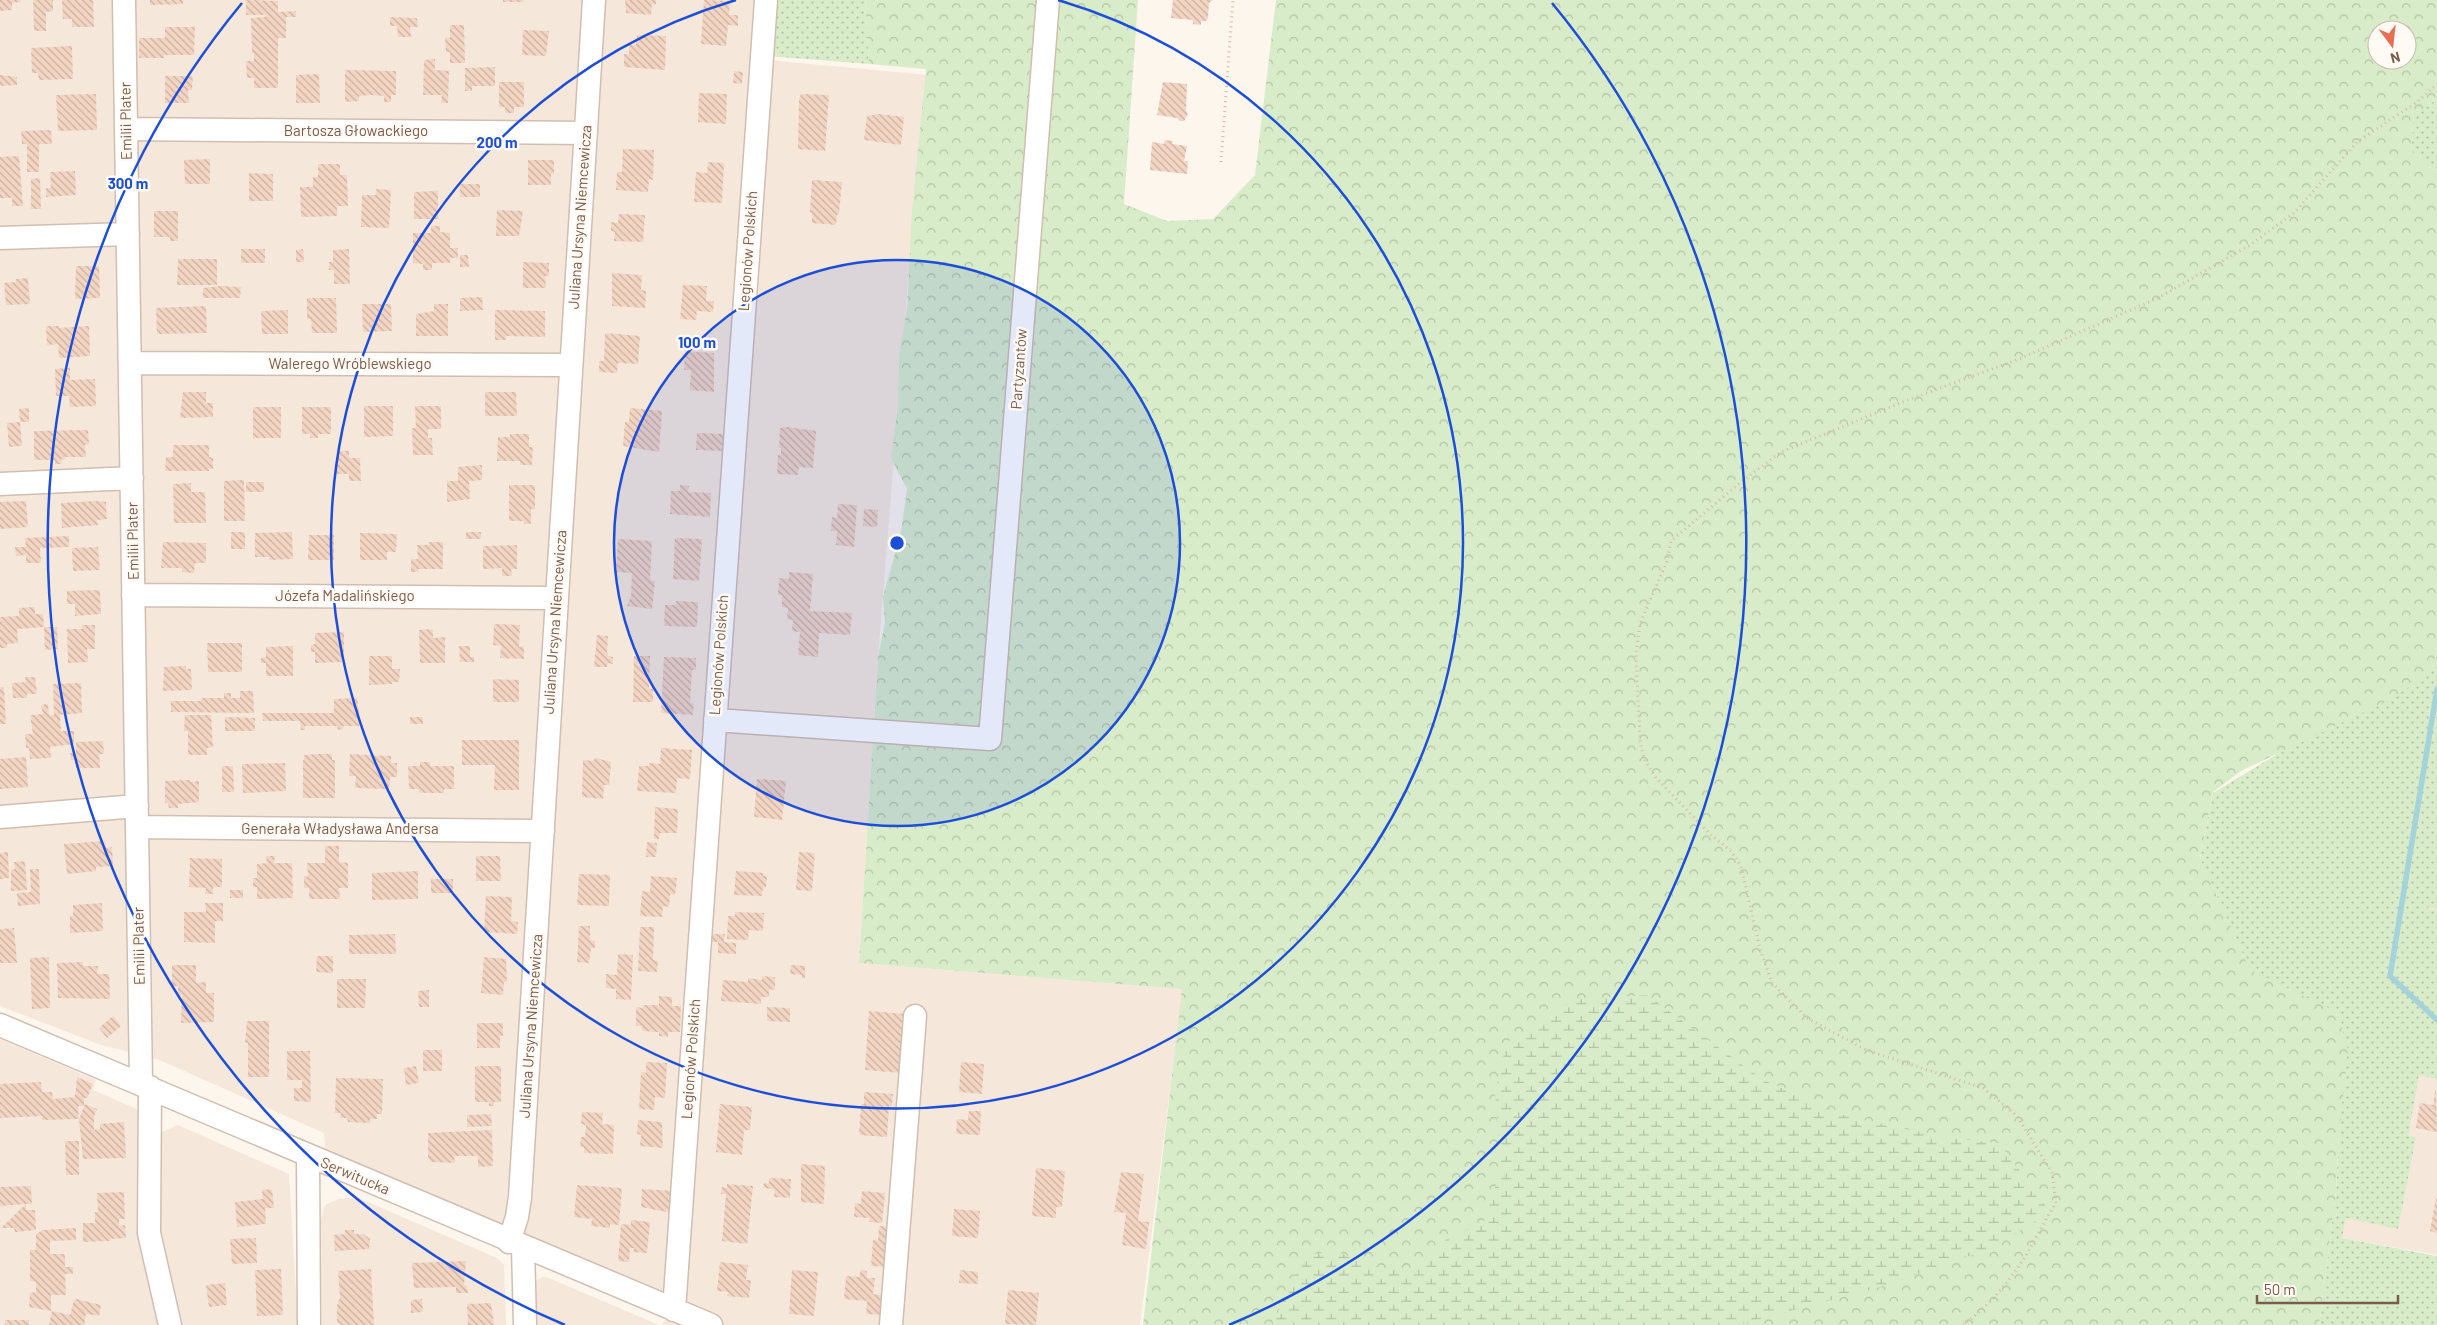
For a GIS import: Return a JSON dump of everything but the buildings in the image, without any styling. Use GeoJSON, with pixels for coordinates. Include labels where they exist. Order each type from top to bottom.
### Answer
{"type":"FeatureCollection","features":[{"type":"Feature","properties":{"kind":"street","name":"Emilii Plater"},"geometry":{"type":"LineString","coordinates":[[124,0],[137,817],[149,1233],[170,1325]]}},
{"type":"Feature","properties":{"kind":"street","name":"Juliana Ursyna Niemcewicza"},"geometry":{"type":"LineString","coordinates":[[516,1244],[594,0]]}},
{"type":"Feature","properties":{"kind":"street","name":"Legionów Polskich"},"geometry":{"type":"LineString","coordinates":[[674,1310],[766,0]]}},
{"type":"Feature","properties":{"kind":"street","name":"Partyzantów"},"geometry":{"type":"LineString","coordinates":[[715,720],[990,738],[1048,0]]}},
{"type":"Feature","properties":{"kind":"street","name":"Bartosza Głowackiego"},"geometry":{"type":"LineString","coordinates":[[126,129],[586,133]]}},
{"type":"Feature","properties":{"kind":"street"},"geometry":{"type":"LineString","coordinates":[[0,238],[128,234]]}},
{"type":"Feature","properties":{"kind":"street","name":"Walerego Wróblewskiego"},"geometry":{"type":"LineString","coordinates":[[130,363],[571,365]]}},
{"type":"Feature","properties":{"kind":"street"},"geometry":{"type":"LineString","coordinates":[[0,484],[132,478]]}},
{"type":"Feature","properties":{"kind":"street","name":"Józefa Madalińskiego"},"geometry":{"type":"LineString","coordinates":[[133,595],[557,598]]}},
{"type":"Feature","properties":{"kind":"street","name":"Generała Władysława Andersa"},"geometry":{"type":"LineString","coordinates":[[0,817],[137,817],[542,831]]}},
{"type":"Feature","properties":{"kind":"street"},"geometry":{"type":"LineString","coordinates":[[891,1325],[915,1016]]}},
{"type":"Feature","properties":{"kind":"street","name":"Serwitucka"},"geometry":{"type":"LineString","coordinates":[[0,1025],[711,1325]]}},
{"type":"Feature","properties":{"kind":"street"},"geometry":{"type":"LineString","coordinates":[[308,1155],[309,1325]]}},
{"type":"Feature","properties":{"kind":"street"},"geometry":{"type":"LineString","coordinates":[[516,1244],[525,1325]]}},
{"type":"Feature","properties":{"kind":"path"},"geometry":{"type":"LineString","coordinates":[[1221,162],[1233,0]]}},
{"type":"Feature","properties":{"kind":"path"},"geometry":{"type":"LineString","coordinates":[[1963,1325],[1979,1314],[2021,1263],[2040,1226],[2056,1203],[2052,1173],[2017,1116],[1983,1088],[1866,1050],[1807,1018],[1772,983],[1760,949],[1741,866],[1732,851],[1710,834],[1656,778],[1644,759],[1640,740],[1636,654],[1640,624],[1666,561],[1671,541],[1741,482],[1781,452],[1905,401],[2019,359],[2158,298],[2250,245],[2294,213],[2357,142],[2417,102],[2437,84]]}},
{"type":"Feature","properties":{"kind":"shaded area"},"geometry":{"type":"Polygon","coordinates":[[[0,0],[768,0],[768,60],[929,75],[908,282],[878,657],[859,963],[1183,989],[1140,1325],[662,1325],[673,1310],[528,1237],[325,1149],[324,1133],[157,1059],[101,1045],[0,1006],[0,0]]]}},
{"type":"Feature","properties":{"kind":"shaded area"},"geometry":{"type":"Polygon","coordinates":[[[2412,905],[2437,909],[2437,1255],[2342,1238],[2412,905]]]}},
{"type":"Feature","properties":{"kind":"shaded area"},"geometry":{"type":"Polygon","coordinates":[[[0,1039],[96,1080],[93,1090],[137,1109],[144,1126],[137,1140],[139,1237],[160,1325],[0,1325],[0,1039]]]}},
{"type":"Feature","properties":{"kind":"shaded area"},"geometry":{"type":"Polygon","coordinates":[[[178,1125],[289,1174],[298,1325],[177,1325],[157,1237],[159,1133],[178,1125]]]}},
{"type":"Feature","properties":{"kind":"shaded area"},"geometry":{"type":"Polygon","coordinates":[[[347,1198],[361,1199],[497,1258],[504,1265],[506,1325],[322,1325],[321,1218],[325,1205],[347,1198]]]}},
{"type":"Feature","properties":{"kind":"shaded area"},"geometry":{"type":"Polygon","coordinates":[[[544,1276],[659,1325],[535,1325],[533,1282],[544,1276]]]}},
{"type":"Feature","properties":{"kind":"green space"},"geometry":{"type":"Polygon","coordinates":[[[772,0],[865,0],[869,64],[768,56],[772,0]]]}},
{"type":"Feature","properties":{"kind":"green space"},"geometry":{"type":"Polygon","coordinates":[[[865,0],[1040,0],[1054,60],[1059,0],[1138,0],[1124,204],[1167,221],[1213,219],[1255,175],[1276,0],[2437,0],[2437,93],[2431,105],[2414,114],[2411,151],[2437,173],[2437,651],[2431,672],[2391,699],[2241,771],[2213,792],[2200,858],[2250,970],[2337,1012],[2348,1049],[2339,1133],[2336,1192],[2319,1325],[1143,1325],[1182,989],[859,963],[878,657],[885,623],[883,597],[901,532],[907,489],[891,458],[898,406],[899,355],[907,308],[912,211],[926,69],[869,64],[865,0]]]}},
{"type":"Feature","properties":{"kind":"green space"},"geometry":{"type":"Polygon","coordinates":[[[2437,93],[2437,173],[2411,151],[2414,113],[2431,105],[2437,93]]]}},
{"type":"Feature","properties":{"kind":"green space"},"geometry":{"type":"Polygon","coordinates":[[[2437,651],[2437,909],[2423,907],[2437,911],[2437,1079],[2419,1075],[2408,1136],[2416,1137],[2398,1229],[2346,1218],[2342,1238],[2437,1256],[2437,1325],[2319,1325],[2336,1192],[2339,1133],[2250,970],[2200,859],[2213,793],[2279,753],[2431,672],[2437,651]]]}},
{"type":"Feature","properties":{"kind":"green space"},"geometry":{"type":"Polygon","coordinates":[[[1647,995],[1763,1080],[1846,1116],[1947,1138],[1999,1143],[2050,1212],[1992,1248],[1877,1288],[1738,1325],[1273,1325],[1290,1281],[1312,1254],[1337,1252],[1382,1268],[1418,1269],[1445,1240],[1484,1222],[1501,1169],[1495,1092],[1507,1042],[1576,999],[1647,995]]]}},
{"type":"Feature","properties":{"kind":"waterway"},"geometry":{"type":"LineString","coordinates":[[2437,689],[2390,976],[2437,1020]]}}]}
